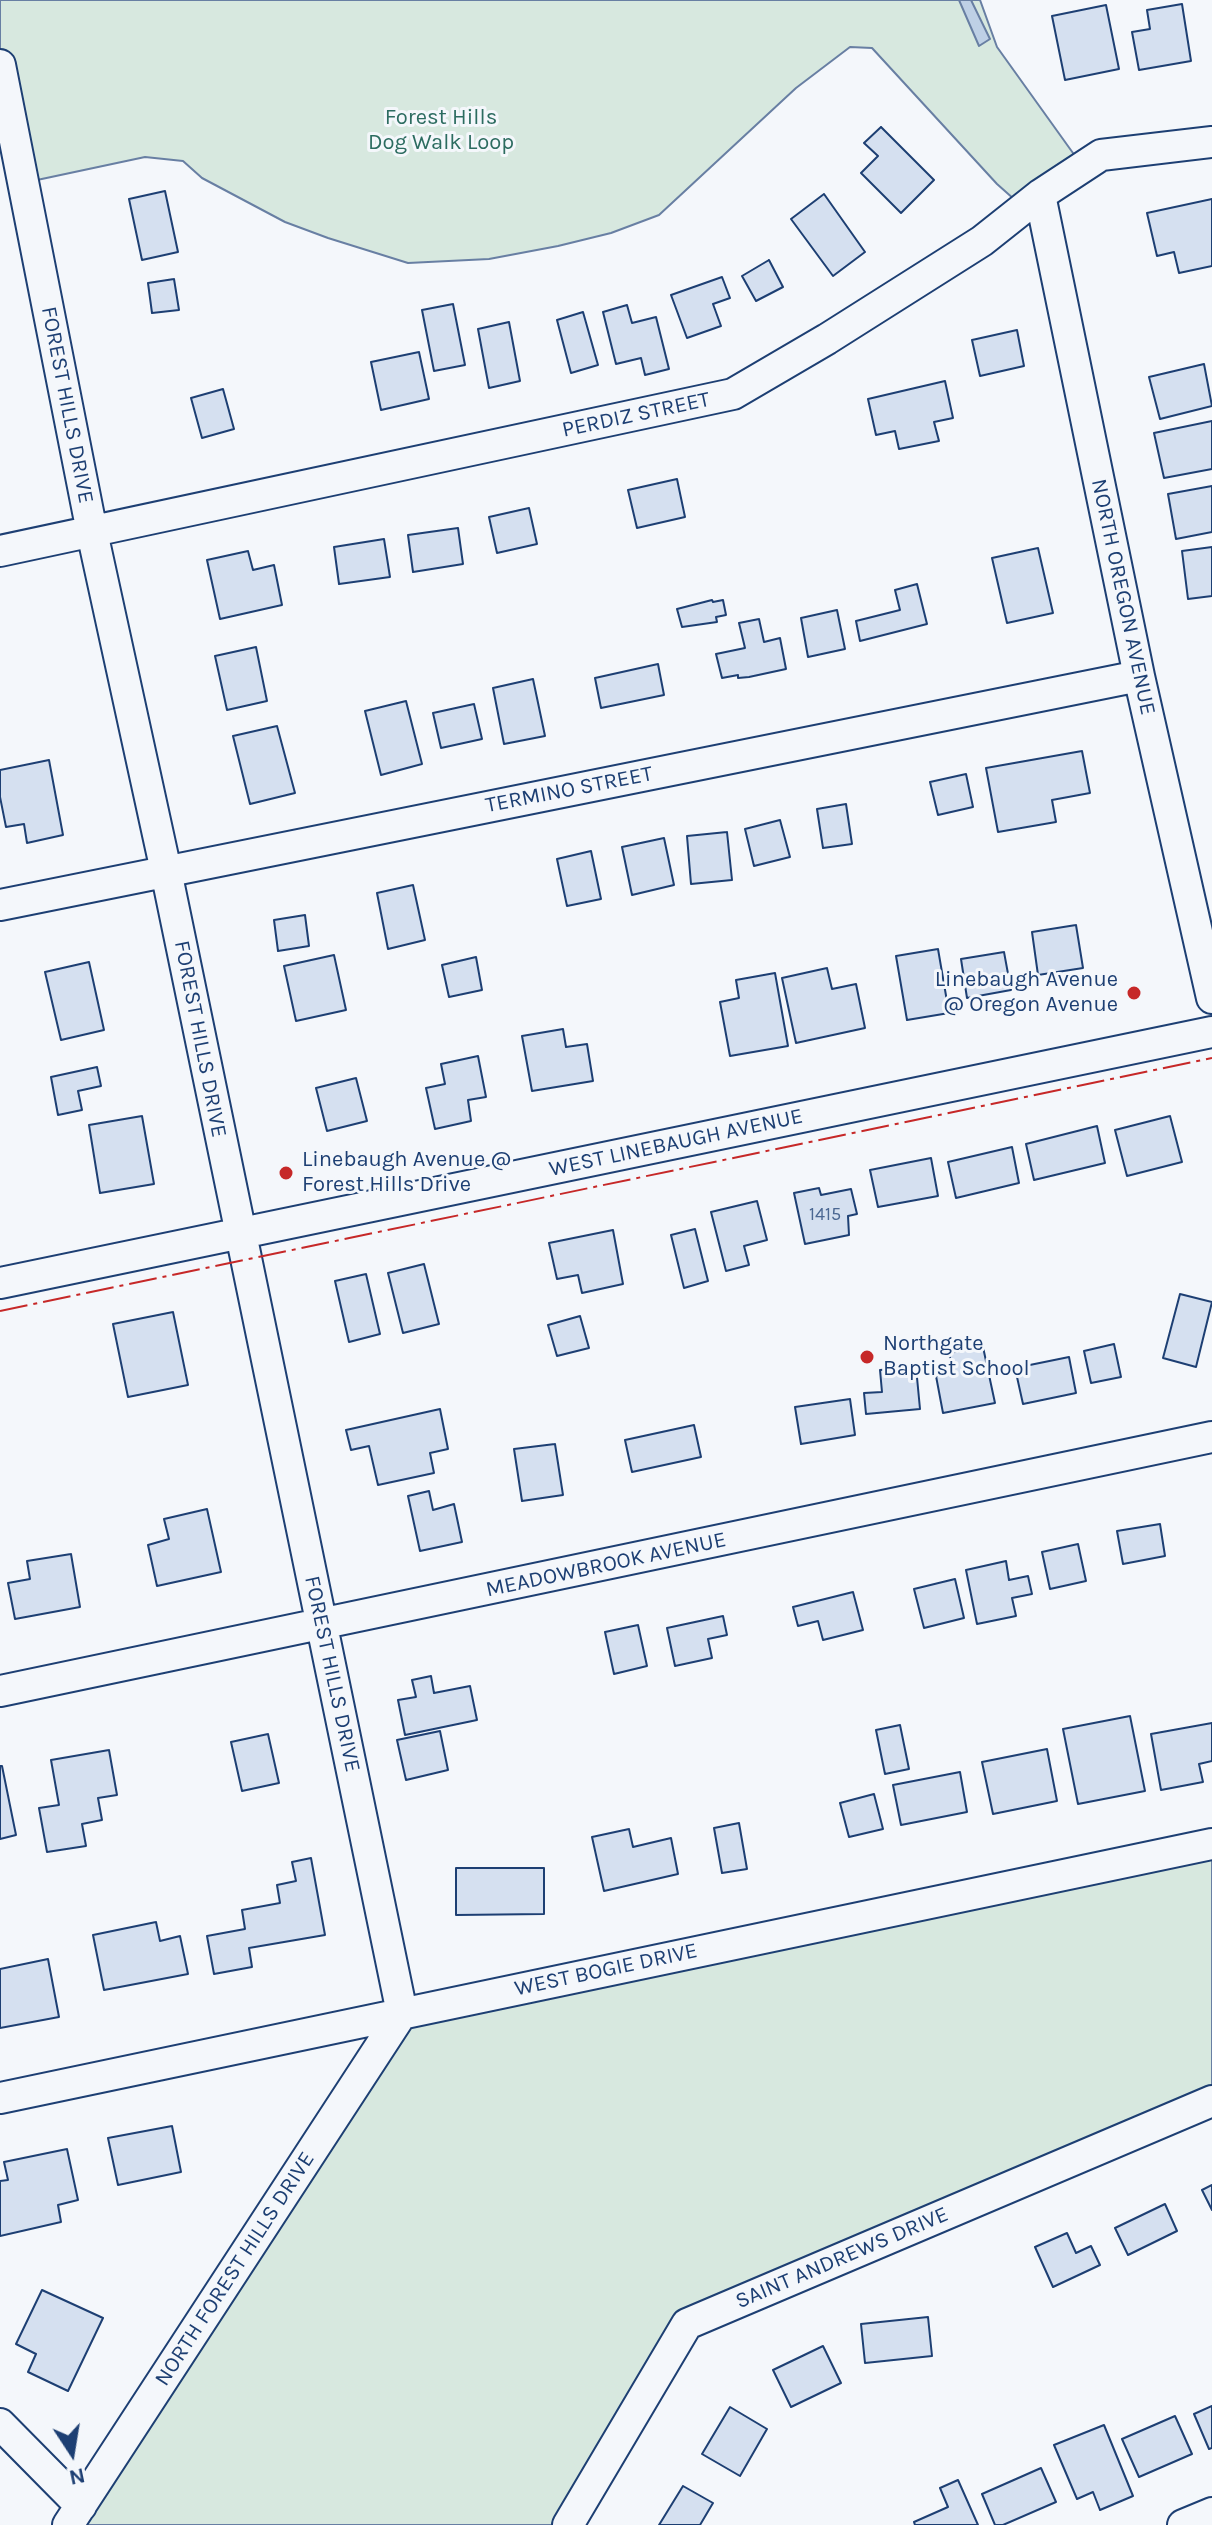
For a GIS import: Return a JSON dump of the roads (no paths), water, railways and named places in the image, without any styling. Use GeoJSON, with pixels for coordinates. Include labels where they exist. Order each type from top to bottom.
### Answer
{"type":"FeatureCollection","features":[{"type":"Feature","properties":{"kind":"street","name":"FOREST HILLS DRIVE"},"geometry":{"type":"LineString","coordinates":[[0,65],[92,532],[166,871],[402,2013]]}},
{"type":"Feature","properties":{"kind":"street","name":"PERDIZ STREET"},"geometry":{"type":"LineString","coordinates":[[0,551],[733,394],[982,241],[1040,195],[1101,155],[1212,142]]}},
{"type":"Feature","properties":{"kind":"street","name":"NORTH OREGON AVENUE"},"geometry":{"type":"LineString","coordinates":[[1040,195],[1139,676],[1212,998]]}},
{"type":"Feature","properties":{"kind":"street","name":"TERMINO STREET"},"geometry":{"type":"LineString","coordinates":[[0,905],[1139,676]]}},
{"type":"Feature","properties":{"kind":"street","name":"WEST LINEBAUGH AVENUE"},"geometry":{"type":"LineString","coordinates":[[0,1283],[1212,1032]]}},
{"type":"Feature","properties":{"kind":"street","name":"MEADOWBROOK AVENUE"},"geometry":{"type":"LineString","coordinates":[[0,1691],[1212,1437]]}},
{"type":"Feature","properties":{"kind":"street","name":"WEST BOGIE DRIVE"},"geometry":{"type":"LineString","coordinates":[[0,2098],[1212,1844]]}},
{"type":"Feature","properties":{"kind":"street","name":"NORTH FOREST HILLS DRIVE"},"geometry":{"type":"LineString","coordinates":[[74,2515],[402,2013]]}},
{"type":"Feature","properties":{"kind":"street","name":"SAINT ANDREWS DRIVE"},"geometry":{"type":"LineString","coordinates":[[568,2525],[687,2324],[1212,2101]]}},
{"type":"Feature","properties":{"kind":"street"},"geometry":{"type":"LineString","coordinates":[[0,2424],[74,2515]]}},
{"type":"Feature","properties":{"kind":"street"},"geometry":{"type":"LineString","coordinates":[[1183,2525],[1212,2513]]}},
{"type":"Feature","properties":{"kind":"water"},"geometry":{"type":"Polygon","coordinates":[[[959,0],[971,0],[990,39],[979,46],[959,0]]]}},
{"type":"Feature","properties":{"kind":"place","name":"Linebaugh Avenue @ Oregon Avenue"},"geometry":{"type":"Point","coordinates":[1134,993]}},
{"type":"Feature","properties":{"kind":"place","name":"Linebaugh Avenue @ Forest Hills Drive"},"geometry":{"type":"Point","coordinates":[286,1173]}},
{"type":"Feature","properties":{"kind":"place","name":"Northgate Baptist School"},"geometry":{"type":"Point","coordinates":[867,1357]}},
{"type":"Feature","properties":{"kind":"park label","name":"Forest Hills Dog Walk Loop"},"geometry":{"type":"Point","coordinates":[441,130]}}]}
